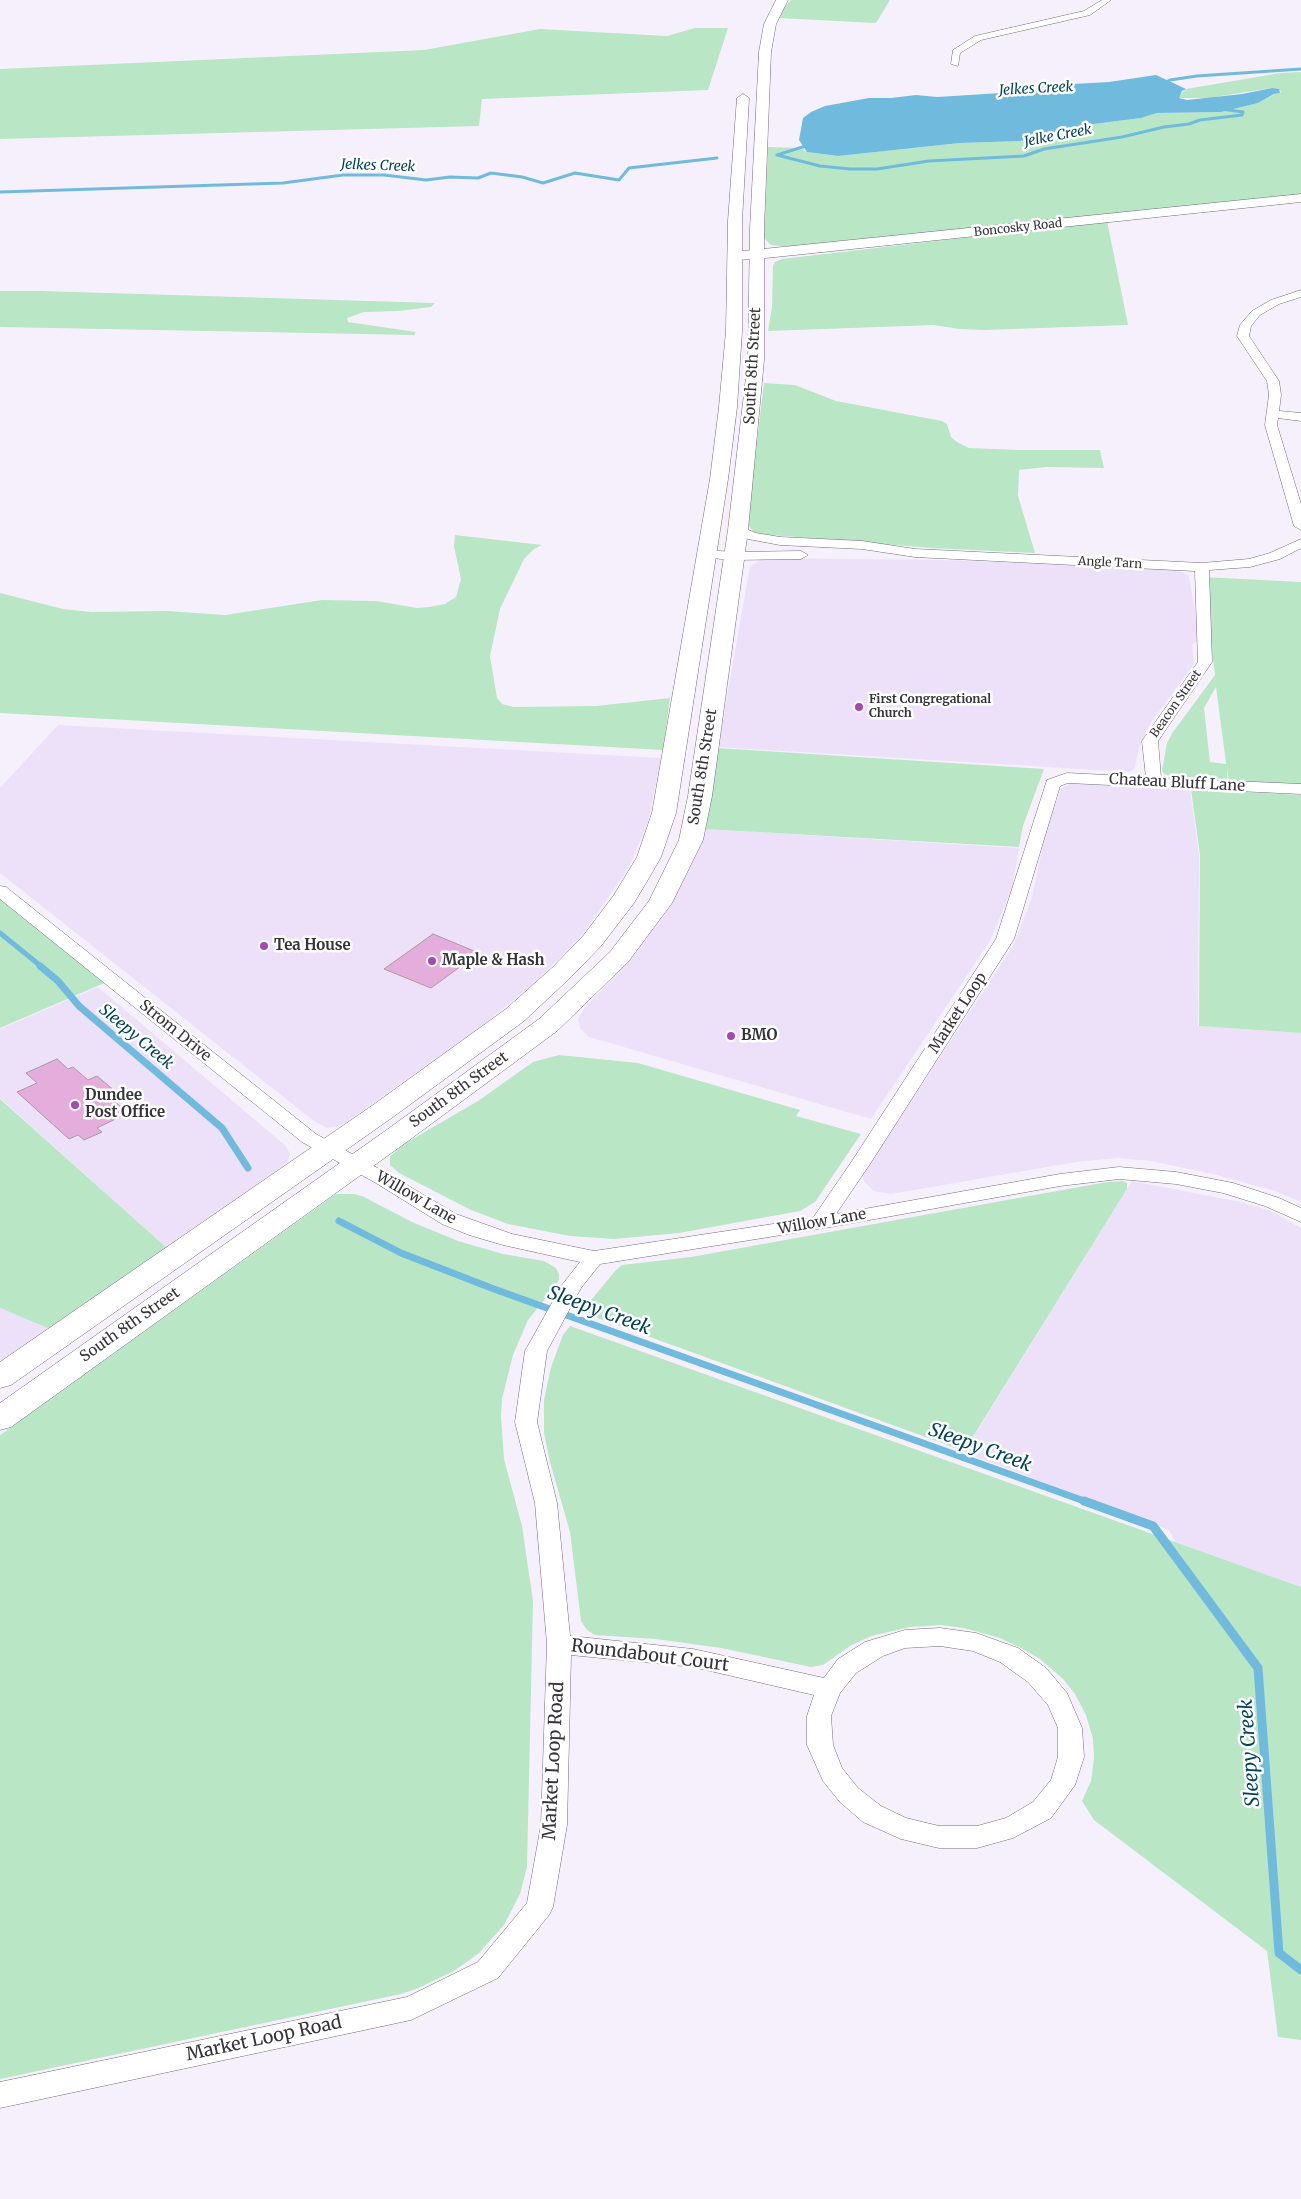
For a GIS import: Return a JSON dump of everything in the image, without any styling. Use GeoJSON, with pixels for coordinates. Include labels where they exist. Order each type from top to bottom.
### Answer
{"type":"FeatureCollection","features":[{"type":"Feature","properties":{"kind":"main road","name":"South 8th Street"},"geometry":{"type":"LineString","coordinates":[[0,1419],[492,1068],[548,1025],[618,957],[660,903],[682,861],[690,840],[700,796],[735,543],[756,360],[756,255],[760,127],[765,52],[770,24],[782,0]]}},
{"type":"Feature","properties":{"kind":"main road","name":"South 8th Street"},"geometry":{"type":"LineString","coordinates":[[0,1377],[382,1112],[515,1014],[592,942],[625,898],[649,857],[664,813],[728,407],[734,331],[734,256],[744,81]]}},
{"type":"Feature","properties":{"kind":"street"},"geometry":{"type":"LineString","coordinates":[[955,64],[956,52],[978,38],[1087,13],[1107,0]]}},
{"type":"Feature","properties":{"kind":"street","name":"Boncosky Road"},"geometry":{"type":"LineString","coordinates":[[734,256],[1301,198]]}},
{"type":"Feature","properties":{"kind":"street"},"geometry":{"type":"LineString","coordinates":[[1301,293],[1275,302],[1256,313],[1246,324],[1243,336],[1273,381],[1275,395],[1271,424],[1301,526]]}},
{"type":"Feature","properties":{"kind":"street"},"geometry":{"type":"LineString","coordinates":[[1271,414],[1301,417]]}},
{"type":"Feature","properties":{"kind":"street","name":"Angle Tarn"},"geometry":{"type":"LineString","coordinates":[[705,554],[753,536],[780,541],[862,545],[914,553]]}},
{"type":"Feature","properties":{"kind":"street","name":"Angle Tarn"},"geometry":{"type":"LineString","coordinates":[[735,543],[771,554],[860,556],[914,553],[1202,567],[1250,563],[1275,556],[1301,543]]}},
{"type":"Feature","properties":{"kind":"street","name":"Beacon Street"},"geometry":{"type":"LineString","coordinates":[[1154,782],[1150,741],[1205,662],[1202,567]]}},
{"type":"Feature","properties":{"kind":"street","name":"Chateau Bluff Lane"},"geometry":{"type":"LineString","coordinates":[[1053,783],[1066,778],[1301,790]]}},
{"type":"Feature","properties":{"kind":"street","name":"Market Loop"},"geometry":{"type":"LineString","coordinates":[[819,1223],[860,1164],[1005,939],[1053,783]]}},
{"type":"Feature","properties":{"kind":"street","name":"Strom Drive"},"geometry":{"type":"LineString","coordinates":[[0,891],[309,1138],[355,1164]]}},
{"type":"Feature","properties":{"kind":"street","name":"Willow Lane"},"geometry":{"type":"LineString","coordinates":[[355,1164],[449,1219],[476,1230],[594,1258],[819,1223],[1060,1180],[1119,1173],[1176,1178],[1226,1188],[1272,1202],[1301,1216]]}},
{"type":"Feature","properties":{"kind":"street","name":"Market Loop Road"},"geometry":{"type":"LineString","coordinates":[[0,2095],[411,2008],[488,1970],[540,1907],[554,1825],[559,1644],[546,1504],[526,1422],[536,1351],[572,1285],[594,1258]]}},
{"type":"Feature","properties":{"kind":"street"},"geometry":{"type":"LineString","coordinates":[[940,1637],[976,1642],[1008,1655],[1037,1675],[1058,1700],[1070,1728],[1071,1757],[1062,1785],[1042,1810],[1013,1827],[977,1837],[939,1837],[901,1828],[872,1814],[849,1795],[832,1774],[820,1745],[819,1716],[829,1689],[847,1666],[874,1649],[905,1639],[940,1637]]}},
{"type":"Feature","properties":{"kind":"street","name":"Roundabout Court"},"geometry":{"type":"LineString","coordinates":[[559,1644],[693,1658],[829,1689]]}},
{"type":"Feature","properties":{"kind":"shaded area"},"geometry":{"type":"Polygon","coordinates":[[[769,558],[943,560],[1175,569],[1189,576],[1199,636],[1192,645],[1194,664],[1150,724],[1139,748],[1135,768],[1130,772],[718,747],[750,567],[760,560],[769,558]]]}},
{"type":"Feature","properties":{"kind":"shaded area"},"geometry":{"type":"Polygon","coordinates":[[[58,725],[661,758],[648,822],[629,867],[583,934],[538,980],[482,1026],[345,1123],[327,1128],[314,1121],[0,873],[0,788],[58,725]]]}},
{"type":"Feature","properties":{"kind":"shaded area"},"geometry":{"type":"Polygon","coordinates":[[[1072,783],[1190,789],[1199,855],[1198,1026],[1301,1033],[1301,1202],[1275,1191],[1217,1175],[1151,1161],[1118,1158],[1076,1162],[891,1194],[874,1191],[864,1182],[863,1176],[866,1169],[1013,946],[1032,897],[1047,826],[1062,788],[1072,783]]]}},
{"type":"Feature","properties":{"kind":"shaded area"},"geometry":{"type":"Polygon","coordinates":[[[705,829],[1019,848],[1012,888],[990,941],[871,1119],[589,1037],[580,1028],[578,1019],[586,1006],[621,970],[667,911],[694,860],[705,829]]]}},
{"type":"Feature","properties":{"kind":"shaded area"},"geometry":{"type":"Polygon","coordinates":[[[98,987],[286,1146],[290,1154],[287,1163],[167,1248],[0,1098],[0,1029],[98,987]]]}},
{"type":"Feature","properties":{"kind":"shaded area"},"geometry":{"type":"Polygon","coordinates":[[[1132,1181],[1241,1202],[1271,1211],[1301,1228],[1301,1587],[1175,1542],[1169,1530],[964,1452],[1132,1181]]]}},
{"type":"Feature","properties":{"kind":"shaded area"},"geometry":{"type":"Polygon","coordinates":[[[0,1308],[50,1329],[0,1364],[0,1308]]]}},
{"type":"Feature","properties":{"kind":"green space"},"geometry":{"type":"Polygon","coordinates":[[[791,0],[890,0],[876,23],[778,18],[781,11],[791,0]]]}},
{"type":"Feature","properties":{"kind":"green space"},"geometry":{"type":"Polygon","coordinates":[[[695,28],[728,28],[708,90],[482,99],[479,126],[0,139],[0,69],[424,50],[540,29],[667,36],[695,28]]]}},
{"type":"Feature","properties":{"kind":"green space"},"geometry":{"type":"Polygon","coordinates":[[[1301,72],[1301,195],[787,247],[771,245],[764,238],[768,147],[802,148],[807,152],[838,156],[960,143],[1021,141],[1046,133],[1062,132],[1078,126],[1141,118],[1157,113],[1221,112],[1258,103],[1281,91],[1272,88],[1208,98],[1179,98],[1186,89],[1281,73],[1301,72]]]}},
{"type":"Feature","properties":{"kind":"green space"},"geometry":{"type":"Polygon","coordinates":[[[1107,221],[1128,325],[984,330],[934,325],[768,331],[772,307],[773,266],[775,262],[782,259],[1107,221]]]}},
{"type":"Feature","properties":{"kind":"green space"},"geometry":{"type":"Polygon","coordinates":[[[0,291],[435,303],[431,307],[399,311],[364,312],[347,318],[348,322],[416,332],[414,335],[0,327],[0,291]]]}},
{"type":"Feature","properties":{"kind":"green space"},"geometry":{"type":"Polygon","coordinates":[[[764,383],[795,385],[836,401],[942,421],[947,424],[951,437],[969,448],[1100,450],[1104,468],[1046,467],[1019,470],[1018,496],[1035,553],[931,548],[760,534],[754,532],[747,524],[764,383]]]}},
{"type":"Feature","properties":{"kind":"green space"},"geometry":{"type":"Polygon","coordinates":[[[455,535],[542,545],[534,549],[524,559],[500,609],[490,656],[497,698],[502,704],[514,707],[596,706],[670,698],[663,750],[0,713],[0,593],[63,609],[91,612],[167,611],[225,615],[322,600],[376,601],[417,608],[429,607],[445,604],[456,597],[461,579],[454,546],[455,535]]]}},
{"type":"Feature","properties":{"kind":"green space"},"geometry":{"type":"Polygon","coordinates":[[[1203,577],[1301,582],[1301,790],[1229,785],[1227,767],[1227,779],[1164,774],[1162,770],[1167,743],[1215,675],[1203,577]],[[1216,687],[1204,708],[1210,762],[1226,764],[1216,687]]]}},
{"type":"Feature","properties":{"kind":"green space"},"geometry":{"type":"Polygon","coordinates":[[[718,748],[1044,769],[1023,826],[1019,847],[705,829],[718,748]]]}},
{"type":"Feature","properties":{"kind":"green space"},"geometry":{"type":"Polygon","coordinates":[[[1191,789],[1301,795],[1301,1033],[1199,1026],[1200,855],[1191,789]]]}},
{"type":"Feature","properties":{"kind":"green space"},"geometry":{"type":"Polygon","coordinates":[[[0,894],[109,981],[0,1028],[0,894]]]}},
{"type":"Feature","properties":{"kind":"green space"},"geometry":{"type":"Polygon","coordinates":[[[559,1055],[638,1063],[800,1110],[796,1116],[861,1134],[815,1202],[800,1211],[679,1233],[614,1239],[570,1236],[508,1224],[471,1210],[399,1173],[390,1165],[390,1156],[404,1144],[478,1101],[533,1062],[559,1055]]]}},
{"type":"Feature","properties":{"kind":"green space"},"geometry":{"type":"Polygon","coordinates":[[[0,1099],[167,1248],[50,1329],[0,1308],[0,1099]]]}},
{"type":"Feature","properties":{"kind":"green space"},"geometry":{"type":"Polygon","coordinates":[[[1123,1181],[1127,1183],[1127,1189],[964,1451],[581,1312],[622,1265],[691,1257],[1107,1182],[1123,1181]]]}},
{"type":"Feature","properties":{"kind":"green space"},"geometry":{"type":"Polygon","coordinates":[[[336,1194],[362,1196],[412,1222],[458,1241],[503,1254],[544,1261],[556,1268],[559,1274],[559,1280],[554,1288],[528,1320],[513,1355],[502,1399],[501,1416],[504,1459],[522,1526],[533,1601],[527,1867],[520,1894],[504,1925],[479,1953],[454,1971],[416,1989],[401,1994],[0,2079],[0,1435],[336,1194]]]}},
{"type":"Feature","properties":{"kind":"green space"},"geometry":{"type":"Polygon","coordinates":[[[570,1326],[1301,1587],[1301,2040],[1278,2037],[1267,1951],[1094,1820],[1082,1801],[1091,1781],[1094,1758],[1093,1739],[1086,1715],[1075,1694],[1063,1679],[1040,1659],[1021,1648],[1000,1638],[964,1628],[941,1625],[910,1627],[871,1636],[850,1646],[823,1665],[811,1667],[721,1648],[656,1639],[595,1635],[587,1630],[581,1621],[570,1532],[550,1462],[544,1433],[544,1400],[551,1367],[563,1335],[570,1326]]]}},
{"type":"Feature","properties":{"kind":"water"},"geometry":{"type":"Polygon","coordinates":[[[1156,75],[1186,89],[1182,91],[1179,98],[1187,100],[1242,94],[1272,88],[1279,89],[1280,93],[1274,94],[1258,103],[1221,112],[1157,113],[1141,118],[1078,126],[1062,132],[1046,133],[1021,141],[960,143],[838,156],[807,152],[799,140],[803,118],[825,106],[869,98],[916,95],[937,97],[1001,93],[1038,86],[1109,82],[1156,75]]]}},
{"type":"Feature","properties":{"kind":"building","name":"Maple & Hash"},"geometry":{"type":"Polygon","coordinates":[[[433,934],[479,953],[431,988],[384,969],[433,934]]]}},
{"type":"Feature","properties":{"kind":"building","name":"Dundee Post Office"},"geometry":{"type":"Polygon","coordinates":[[[57,1059],[68,1069],[73,1067],[88,1080],[97,1076],[116,1092],[108,1096],[128,1113],[97,1128],[102,1132],[84,1140],[78,1135],[69,1139],[17,1092],[37,1083],[26,1073],[57,1059]]]}},
{"type":"Feature","properties":{"kind":"waterway","name":"Jelkes Creek"},"geometry":{"type":"LineString","coordinates":[[1161,84],[1170,80],[1197,76],[1301,69]]}},
{"type":"Feature","properties":{"kind":"waterway","name":"Jelke Creek"},"geometry":{"type":"LineString","coordinates":[[809,145],[777,155],[820,166],[850,169],[877,169],[929,161],[1024,156],[1044,149],[1122,137],[1164,127],[1189,124],[1200,120],[1242,115],[1243,112],[1221,109]]}},
{"type":"Feature","properties":{"kind":"waterway","name":"Jelkes Creek"},"geometry":{"type":"LineString","coordinates":[[0,192],[283,183],[343,175],[384,175],[426,180],[450,177],[478,178],[491,173],[522,177],[543,183],[575,173],[619,180],[629,168],[717,158]]}},
{"type":"Feature","properties":{"kind":"waterway","name":"Sleepy Creek"},"geometry":{"type":"LineString","coordinates":[[0,933],[42,967]]}},
{"type":"Feature","properties":{"kind":"waterway","name":"Sleepy Creek"},"geometry":{"type":"LineString","coordinates":[[40,966],[58,981],[79,1006],[222,1128],[248,1168]]}},
{"type":"Feature","properties":{"kind":"waterway","name":"Sleepy Creek"},"geometry":{"type":"LineString","coordinates":[[339,1221],[401,1253],[494,1289],[1087,1502]]}},
{"type":"Feature","properties":{"kind":"waterway","name":"Sleepy Creek"},"geometry":{"type":"LineString","coordinates":[[1084,1501],[1153,1526],[1258,1668],[1279,1953],[1301,1970]]}},
{"type":"Feature","properties":{"kind":"place","name":"First Congregational Church"},"geometry":{"type":"Point","coordinates":[859,707]}},
{"type":"Feature","properties":{"kind":"place","name":"Tea House"},"geometry":{"type":"Point","coordinates":[264,946]}},
{"type":"Feature","properties":{"kind":"place","name":"Maple & Hash"},"geometry":{"type":"Point","coordinates":[432,961]}},
{"type":"Feature","properties":{"kind":"place","name":"BMO"},"geometry":{"type":"Point","coordinates":[731,1036]}},
{"type":"Feature","properties":{"kind":"place","name":"Dundee Post Office"},"geometry":{"type":"Point","coordinates":[75,1105]}}]}
